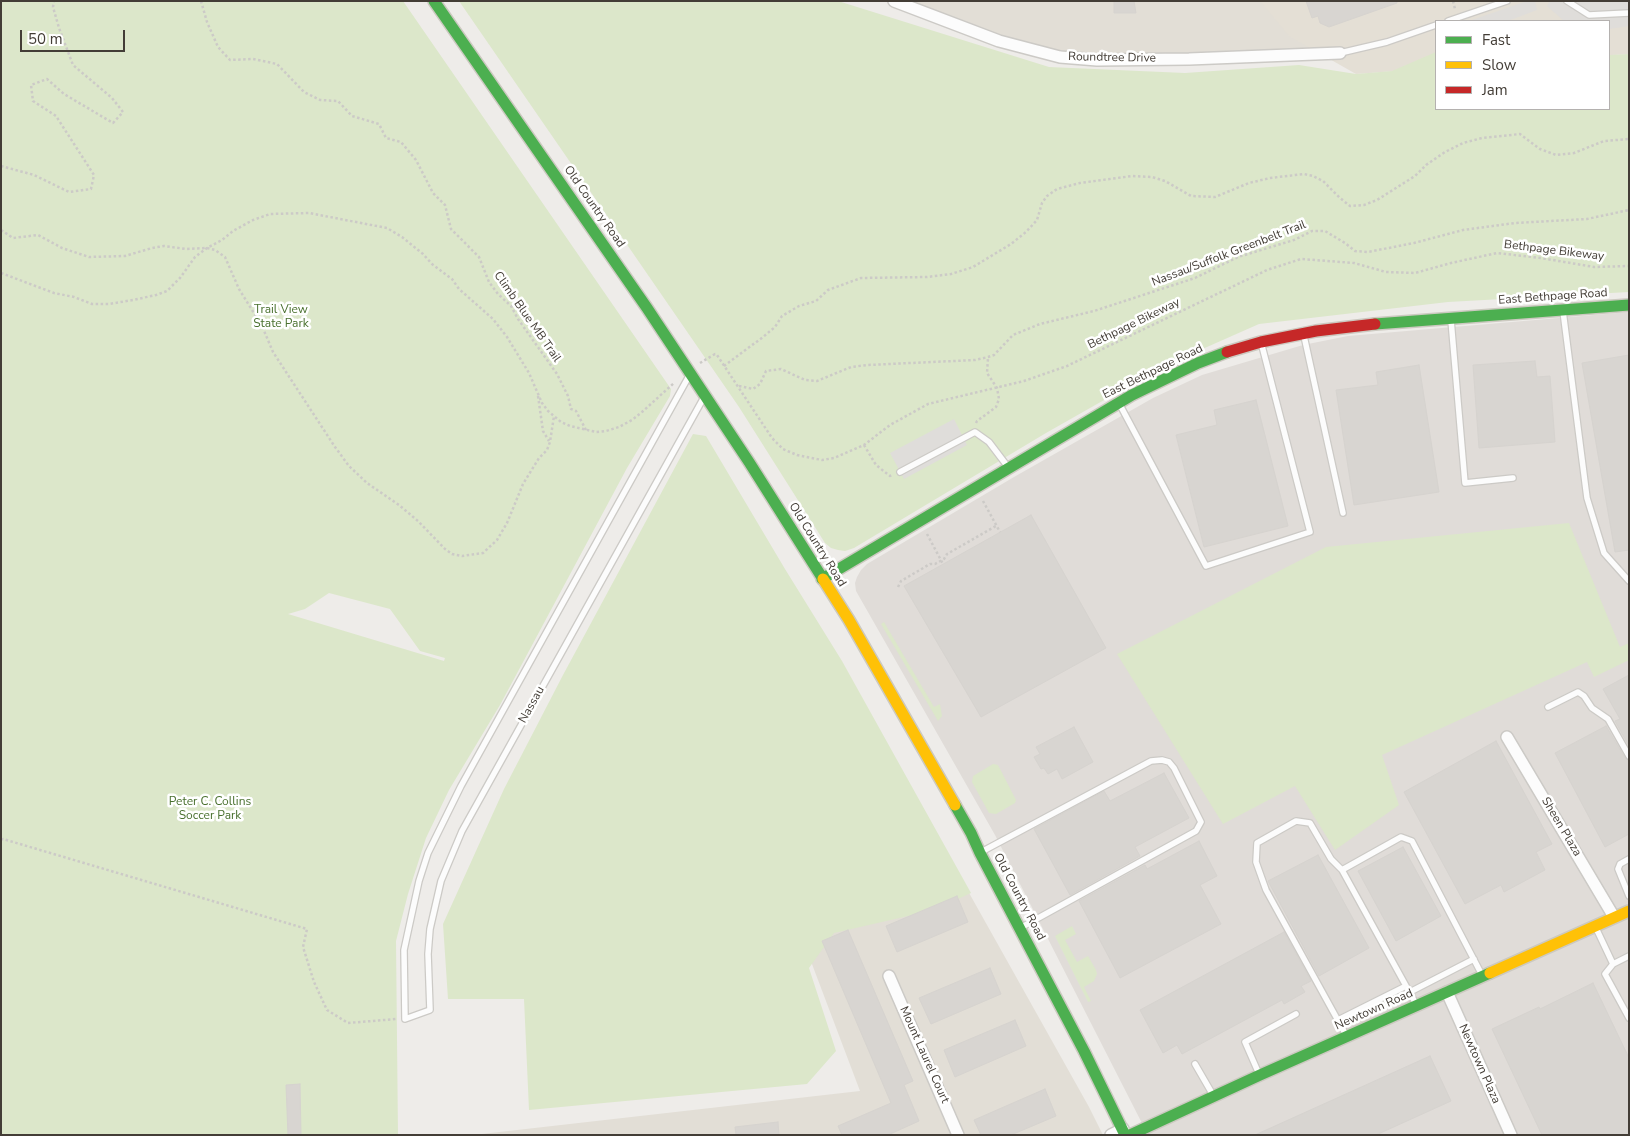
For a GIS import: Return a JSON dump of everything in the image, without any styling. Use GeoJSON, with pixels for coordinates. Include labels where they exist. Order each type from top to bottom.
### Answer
{"type":"FeatureCollection","features":[{"type":"Feature","properties":{"kind":"street","name":"Old Country Road"},"geometry":{"type":"LineString","coordinates":[[434,1],[647,308],[749,462],[849,620],[971,833],[1126,1133]]}},
{"type":"Feature","properties":{"kind":"street","name":"Roundtree Drive"},"geometry":{"type":"LineString","coordinates":[[899,2],[999,41],[1060,57],[1096,60],[1189,59],[1340,53]]}},
{"type":"Feature","properties":{"kind":"street","name":"East Bethpage Road"},"geometry":{"type":"LineString","coordinates":[[822,579],[1119,403],[1198,363],[1230,351],[1304,333],[1390,322],[1629,305]]}},
{"type":"Feature","properties":{"kind":"street","name":"Sheen Plaza"},"geometry":{"type":"LineString","coordinates":[[1507,737],[1614,917]]}},
{"type":"Feature","properties":{"kind":"street","name":"Newtown Road"},"geometry":{"type":"LineString","coordinates":[[1126,1133],[1214,1097],[1628,912]]}},
{"type":"Feature","properties":{"kind":"street","name":"Mount Laurel Court"},"geometry":{"type":"LineString","coordinates":[[889,976],[958,1135]]}},
{"type":"Feature","properties":{"kind":"street","name":"Newtown Plaza"},"geometry":{"type":"LineString","coordinates":[[1447,992],[1511,1135]]}},
{"type":"Feature","properties":{"kind":"street"},"geometry":{"type":"LineString","coordinates":[[1111,1135],[1126,1133]]}},
{"type":"Feature","properties":{"kind":"lane"},"geometry":{"type":"LineString","coordinates":[[1451,20],[1506,1]]}},
{"type":"Feature","properties":{"kind":"lane"},"geometry":{"type":"LineString","coordinates":[[1567,1],[1589,15],[1629,13]]}},
{"type":"Feature","properties":{"kind":"lane"},"geometry":{"type":"LineString","coordinates":[[1340,53],[1387,42],[1435,25]]}},
{"type":"Feature","properties":{"kind":"lane"},"geometry":{"type":"LineString","coordinates":[[1563,311],[1587,498],[1604,552],[1629,581]]}},
{"type":"Feature","properties":{"kind":"lane"},"geometry":{"type":"LineString","coordinates":[[1451,318],[1465,483],[1513,478]]}},
{"type":"Feature","properties":{"kind":"lane"},"geometry":{"type":"LineString","coordinates":[[1304,333],[1342,513]]}},
{"type":"Feature","properties":{"kind":"lane"},"geometry":{"type":"LineString","coordinates":[[1119,403],[1206,566],[1310,532],[1261,342]]}},
{"type":"Feature","properties":{"kind":"lane"},"geometry":{"type":"LineString","coordinates":[[405,1019],[404,950],[428,853],[461,786],[690,374]]}},
{"type":"Feature","properties":{"kind":"lane","name":"Nassau"},"geometry":{"type":"LineString","coordinates":[[405,1019],[430,1010],[428,954],[430,929],[441,881],[462,831],[705,396]]}},
{"type":"Feature","properties":{"kind":"lane"},"geometry":{"type":"LineString","coordinates":[[900,472],[975,432],[989,442],[1009,468]]}},
{"type":"Feature","properties":{"kind":"lane"},"geometry":{"type":"LineString","coordinates":[[1548,708],[1578,692],[1584,696],[1592,708],[1608,719],[1629,756]]}},
{"type":"Feature","properties":{"kind":"lane"},"geometry":{"type":"LineString","coordinates":[[980,853],[1151,761],[1162,760],[1170,762],[1174,768],[1201,822],[1196,831],[1020,928]]}},
{"type":"Feature","properties":{"kind":"lane"},"geometry":{"type":"LineString","coordinates":[[1347,1037],[1266,890],[1256,862],[1257,843],[1296,820],[1310,823],[1331,859],[1342,870],[1417,1006]]}},
{"type":"Feature","properties":{"kind":"lane"},"geometry":{"type":"LineString","coordinates":[[1342,870],[1401,837],[1412,841],[1483,976]]}},
{"type":"Feature","properties":{"kind":"lane"},"geometry":{"type":"LineString","coordinates":[[1629,859],[1620,864],[1618,869],[1629,896]]}},
{"type":"Feature","properties":{"kind":"lane"},"geometry":{"type":"LineString","coordinates":[[1595,926],[1613,964]]}},
{"type":"Feature","properties":{"kind":"lane"},"geometry":{"type":"LineString","coordinates":[[1629,956],[1613,964],[1605,974],[1629,1018]]}},
{"type":"Feature","properties":{"kind":"lane"},"geometry":{"type":"LineString","coordinates":[[1410,992],[1474,959]]}},
{"type":"Feature","properties":{"kind":"lane"},"geometry":{"type":"LineString","coordinates":[[1338,1020],[1406,986]]}},
{"type":"Feature","properties":{"kind":"lane"},"geometry":{"type":"LineString","coordinates":[[1260,1075],[1245,1042],[1296,1014]]}},
{"type":"Feature","properties":{"kind":"lane"},"geometry":{"type":"LineString","coordinates":[[1195,1064],[1214,1097]]}},
{"type":"Feature","properties":{"kind":"path"},"geometry":{"type":"LineString","coordinates":[[1,166],[34,175],[69,192],[91,189],[94,175],[56,116],[33,101],[31,85],[47,79],[64,94],[113,123],[123,112],[112,98],[94,81],[73,65],[59,28],[53,7],[54,1]]}},
{"type":"Feature","properties":{"kind":"path","name":"Climb Blue MB Trail"},"geometry":{"type":"LineString","coordinates":[[201,1],[207,22],[218,47],[230,60],[252,59],[277,64],[304,92],[320,100],[338,101],[352,116],[379,124],[386,138],[400,142],[416,160],[433,193],[445,205],[451,228],[479,257],[490,282],[498,294],[511,306],[557,374],[568,396],[571,409],[576,411],[586,430]]}},
{"type":"Feature","properties":{"kind":"path"},"geometry":{"type":"LineString","coordinates":[[1453,1],[1455,9]]}},
{"type":"Feature","properties":{"kind":"path"},"geometry":{"type":"LineString","coordinates":[[707,358],[714,354],[724,366],[763,338],[775,327],[782,316],[800,306],[816,301],[828,290],[861,278],[927,277],[951,274],[973,267],[1011,244],[1026,232],[1036,220],[1042,203],[1047,196],[1057,189],[1080,183],[1132,176],[1152,177],[1165,181],[1191,196],[1215,197],[1249,183],[1270,178],[1304,174],[1323,181],[1350,206],[1364,205],[1377,200],[1415,176],[1426,165],[1445,152],[1463,143],[1482,138],[1520,134],[1540,149],[1556,155],[1574,152],[1604,141],[1629,139]]}},
{"type":"Feature","properties":{"kind":"path","name":"Nassau/Suffolk Greenbelt Trail"},"geometry":{"type":"LineString","coordinates":[[988,357],[994,355],[1013,335],[1040,324],[1094,311],[1195,278],[1238,257],[1294,240],[1312,231],[1324,231],[1355,251],[1368,252],[1414,243],[1463,230],[1515,223],[1587,219],[1629,210]]}},
{"type":"Feature","properties":{"kind":"path"},"geometry":{"type":"LineString","coordinates":[[1,273],[54,293],[74,297],[92,304],[109,304],[156,295],[167,291],[180,278],[195,257],[253,220],[270,214],[309,213],[387,228],[423,254],[493,319],[507,337],[529,373],[542,403],[554,416],[570,426],[586,430],[606,431],[632,420],[671,384]]}},
{"type":"Feature","properties":{"kind":"path"},"geometry":{"type":"LineString","coordinates":[[1,230],[13,238],[38,235],[62,248],[89,256],[125,256],[164,246],[215,250],[225,258],[240,289],[262,326],[273,352],[335,447],[367,483],[406,511],[452,554],[462,556],[483,553],[494,544],[507,523],[523,484],[539,458],[547,450],[554,416]]}},
{"type":"Feature","properties":{"kind":"path","name":"Bethpage Bikeway"},"geometry":{"type":"LineString","coordinates":[[724,366],[772,438],[783,448],[797,455],[822,460],[834,458],[864,445],[890,425],[928,404],[1024,381],[1067,366],[1266,270],[1301,259],[1354,263],[1386,272],[1415,272],[1497,253],[1594,267],[1629,266]]}},
{"type":"Feature","properties":{"kind":"path"},"geometry":{"type":"LineString","coordinates":[[737,386],[753,389],[760,384],[766,371],[781,369],[806,380],[818,381],[851,368],[868,365],[975,360],[988,357],[987,373],[997,388],[999,399],[996,407],[977,421],[975,432]]}},
{"type":"Feature","properties":{"kind":"path"},"geometry":{"type":"LineString","coordinates":[[537,391],[543,431],[550,442]]}},
{"type":"Feature","properties":{"kind":"path"},"geometry":{"type":"LineString","coordinates":[[864,445],[876,464],[890,476],[900,472]]}},
{"type":"Feature","properties":{"kind":"path"},"geometry":{"type":"LineString","coordinates":[[981,498],[1000,532]]}},
{"type":"Feature","properties":{"kind":"path"},"geometry":{"type":"LineString","coordinates":[[898,587],[901,581],[930,564],[942,562],[947,554],[996,526]]}},
{"type":"Feature","properties":{"kind":"path"},"geometry":{"type":"LineString","coordinates":[[926,531],[942,562]]}},
{"type":"Feature","properties":{"kind":"path"},"geometry":{"type":"LineString","coordinates":[[1,840],[3,838],[307,929],[303,947],[314,982],[327,1010],[348,1023],[405,1019]]}},
{"type":"Feature","properties":{"kind":"shaded area"},"geometry":{"type":"Polygon","coordinates":[[[894,1],[1629,1],[1629,54],[1610,55],[1610,20],[1435,20],[1340,53],[1060,57],[894,1]]]}},
{"type":"Feature","properties":{"kind":"shaded area"},"geometry":{"type":"Polygon","coordinates":[[[1260,1],[1629,1],[1629,54],[1610,55],[1610,20],[1435,20],[1435,68],[1356,74],[1289,36],[1260,1]]]}},
{"type":"Feature","properties":{"kind":"shaded area"},"geometry":{"type":"Polygon","coordinates":[[[1527,1],[1535,1],[1537,10],[1511,20],[1472,20],[1527,1]]]}},
{"type":"Feature","properties":{"kind":"shaded area"},"geometry":{"type":"Polygon","coordinates":[[[1550,1],[1629,1],[1629,26],[1610,29],[1610,20],[1563,20],[1547,6],[1550,1]]]}},
{"type":"Feature","properties":{"kind":"shaded area"},"geometry":{"type":"Polygon","coordinates":[[[1629,312],[1629,1135],[1148,1135],[995,835],[856,591],[855,583],[861,570],[867,564],[1014,477],[1153,398],[1202,375],[1303,345],[1348,336],[1629,312]]]}},
{"type":"Feature","properties":{"kind":"shaded area"},"geometry":{"type":"Polygon","coordinates":[[[954,419],[967,445],[904,479],[890,453],[954,419]]]}},
{"type":"Feature","properties":{"kind":"shaded area"},"geometry":{"type":"Polygon","coordinates":[[[959,875],[1103,1135],[473,1135],[860,1091],[801,935],[959,875]]]}},
{"type":"Feature","properties":{"kind":"green space","name":"Trail View State Park"},"geometry":{"type":"Polygon","coordinates":[[[1,1],[403,1],[671,389],[670,396],[627,468],[500,705],[449,790],[426,838],[408,894],[396,941],[398,1135],[1,1135],[1,1]],[[329,593],[305,609],[288,614],[444,661],[445,658],[420,651],[390,609],[329,593]]]}},
{"type":"Feature","properties":{"kind":"green space"},"geometry":{"type":"Polygon","coordinates":[[[459,1],[838,1],[1049,67],[1185,73],[1299,65],[1356,74],[1392,71],[1435,52],[1435,110],[1610,110],[1610,55],[1629,54],[1629,292],[1448,302],[1259,324],[1164,366],[1046,433],[854,548],[845,551],[831,548],[825,543],[739,407],[459,1]]]}},
{"type":"Feature","properties":{"kind":"green space"},"geometry":{"type":"Polygon","coordinates":[[[693,434],[706,436],[842,661],[971,893],[934,910],[834,933],[809,968],[836,1051],[807,1084],[529,1110],[524,999],[448,999],[443,924],[504,789],[693,434]]]}},
{"type":"Feature","properties":{"kind":"green space"},"geometry":{"type":"Polygon","coordinates":[[[1569,523],[1620,647],[1629,643],[1629,660],[1594,677],[1587,662],[1382,755],[1399,805],[1335,850],[1295,786],[1223,824],[1117,654],[1326,547],[1569,523]]]}},
{"type":"Feature","properties":{"kind":"green space"},"geometry":{"type":"Polygon","coordinates":[[[884,622],[934,707],[940,704],[942,716],[938,721],[881,624],[884,622]]]}},
{"type":"Feature","properties":{"kind":"green space"},"geometry":{"type":"Polygon","coordinates":[[[993,764],[998,765],[1016,800],[1015,803],[996,814],[989,813],[972,782],[973,776],[993,764]]]}},
{"type":"Feature","properties":{"kind":"green space"},"geometry":{"type":"Polygon","coordinates":[[[1072,926],[1076,934],[1065,940],[1077,962],[1088,956],[1097,974],[1094,981],[1084,987],[1091,1001],[1088,1002],[1055,936],[1072,926]]]}},
{"type":"Feature","properties":{"kind":"building"},"geometry":{"type":"Polygon","coordinates":[[[1114,1],[1134,1],[1136,13],[1114,13],[1114,1]]]}},
{"type":"Feature","properties":{"kind":"building"},"geometry":{"type":"Polygon","coordinates":[[[1306,1],[1397,1],[1397,3],[1329,27],[1320,23],[1318,16],[1312,18],[1306,1]]]}},
{"type":"Feature","properties":{"kind":"building"},"geometry":{"type":"Polygon","coordinates":[[[1629,355],[1629,550],[1615,552],[1582,363],[1629,355]]]}},
{"type":"Feature","properties":{"kind":"building"},"geometry":{"type":"Polygon","coordinates":[[[1535,361],[1537,377],[1550,376],[1555,442],[1479,448],[1473,365],[1535,361]]]}},
{"type":"Feature","properties":{"kind":"building"},"geometry":{"type":"Polygon","coordinates":[[[1419,365],[1439,492],[1354,505],[1336,390],[1378,385],[1376,372],[1419,365]]]}},
{"type":"Feature","properties":{"kind":"building"},"geometry":{"type":"Polygon","coordinates":[[[1256,400],[1288,526],[1204,547],[1176,435],[1217,425],[1214,410],[1256,400]]]}},
{"type":"Feature","properties":{"kind":"building"},"geometry":{"type":"Polygon","coordinates":[[[1031,515],[1106,648],[981,717],[904,586],[1031,515]]]}},
{"type":"Feature","properties":{"kind":"building"},"geometry":{"type":"Polygon","coordinates":[[[1629,675],[1629,746],[1615,721],[1620,719],[1603,689],[1629,675]]]}},
{"type":"Feature","properties":{"kind":"building"},"geometry":{"type":"Polygon","coordinates":[[[1606,726],[1625,758],[1629,761],[1629,834],[1605,847],[1555,753],[1606,726]]]}},
{"type":"Feature","properties":{"kind":"building"},"geometry":{"type":"Polygon","coordinates":[[[1074,727],[1093,762],[1062,779],[1057,769],[1048,774],[1044,768],[1041,769],[1034,757],[1040,754],[1036,747],[1074,727]]]}},
{"type":"Feature","properties":{"kind":"building"},"geometry":{"type":"Polygon","coordinates":[[[1496,741],[1552,844],[1536,852],[1545,870],[1504,892],[1501,885],[1465,904],[1404,792],[1496,741]]]}},
{"type":"Feature","properties":{"kind":"building"},"geometry":{"type":"Polygon","coordinates":[[[1164,773],[1189,818],[1135,847],[1140,856],[1070,895],[1034,829],[1104,791],[1110,801],[1164,773]]]}},
{"type":"Feature","properties":{"kind":"building"},"geometry":{"type":"Polygon","coordinates":[[[1199,841],[1217,876],[1200,885],[1221,924],[1120,978],[1079,901],[1145,865],[1147,869],[1199,841]]]}},
{"type":"Feature","properties":{"kind":"building"},"geometry":{"type":"Polygon","coordinates":[[[1403,847],[1441,916],[1396,941],[1358,871],[1403,847]]]}},
{"type":"Feature","properties":{"kind":"building"},"geometry":{"type":"Polygon","coordinates":[[[1318,855],[1369,948],[1319,976],[1268,881],[1318,855]]]}},
{"type":"Feature","properties":{"kind":"building"},"geometry":{"type":"Polygon","coordinates":[[[957,896],[968,922],[897,952],[886,926],[957,896]]]}},
{"type":"Feature","properties":{"kind":"building"},"geometry":{"type":"Polygon","coordinates":[[[848,930],[913,1081],[904,1085],[919,1121],[888,1135],[842,1135],[838,1126],[891,1103],[822,941],[848,930]]]}},
{"type":"Feature","properties":{"kind":"building"},"geometry":{"type":"Polygon","coordinates":[[[1284,932],[1311,981],[1301,986],[1305,992],[1284,1004],[1282,1000],[1182,1054],[1177,1045],[1163,1053],[1140,1010],[1284,932]]]}},
{"type":"Feature","properties":{"kind":"building"},"geometry":{"type":"Polygon","coordinates":[[[990,968],[1001,994],[931,1024],[919,998],[990,968]]]}},
{"type":"Feature","properties":{"kind":"building"},"geometry":{"type":"Polygon","coordinates":[[[1593,983],[1629,1058],[1629,1135],[1542,1135],[1492,1029],[1539,1007],[1540,1009],[1593,983]]]}},
{"type":"Feature","properties":{"kind":"building"},"geometry":{"type":"Polygon","coordinates":[[[1015,1020],[1026,1046],[955,1077],[944,1050],[1015,1020]]]}},
{"type":"Feature","properties":{"kind":"building"},"geometry":{"type":"Polygon","coordinates":[[[1430,1056],[1451,1101],[1376,1135],[1255,1135],[1430,1056]]]}},
{"type":"Feature","properties":{"kind":"building"},"geometry":{"type":"Polygon","coordinates":[[[300,1084],[301,1135],[288,1135],[286,1085],[300,1084]]]}},
{"type":"Feature","properties":{"kind":"building"},"geometry":{"type":"Polygon","coordinates":[[[1045,1089],[1056,1116],[1011,1135],[981,1135],[974,1120],[1045,1089]]]}},
{"type":"Feature","properties":{"kind":"building"},"geometry":{"type":"Polygon","coordinates":[[[778,1122],[779,1135],[736,1135],[735,1127],[778,1122]]]}},
{"type":"Feature","properties":{"kind":"traffic: fast"},"geometry":{"type":"LineString","coordinates":[[434,1],[647,308],[749,462],[823,579]]}},
{"type":"Feature","properties":{"kind":"traffic: fast"},"geometry":{"type":"LineString","coordinates":[[1375,324],[1629,305]]}},
{"type":"Feature","properties":{"kind":"traffic: fast"},"geometry":{"type":"LineString","coordinates":[[822,579],[1132,395],[1198,363],[1227,352]]}},
{"type":"Feature","properties":{"kind":"traffic: fast"},"geometry":{"type":"LineString","coordinates":[[955,805],[1084,1051],[1125,1135]]}},
{"type":"Feature","properties":{"kind":"traffic: fast"},"geometry":{"type":"LineString","coordinates":[[1130,1135],[1490,973]]}},
{"type":"Feature","properties":{"kind":"traffic: slow"},"geometry":{"type":"LineString","coordinates":[[823,579],[849,620],[955,805]]}},
{"type":"Feature","properties":{"kind":"traffic: slow"},"geometry":{"type":"LineString","coordinates":[[1490,973],[1629,911]]}},
{"type":"Feature","properties":{"kind":"traffic: jam"},"geometry":{"type":"LineString","coordinates":[[1227,352],[1261,342],[1316,331],[1375,324]]}},
{"type":"Feature","properties":{"kind":"park label","name":"Peter C. Collins Soccer Park"},"geometry":{"type":"Point","coordinates":[210,809]}}]}
